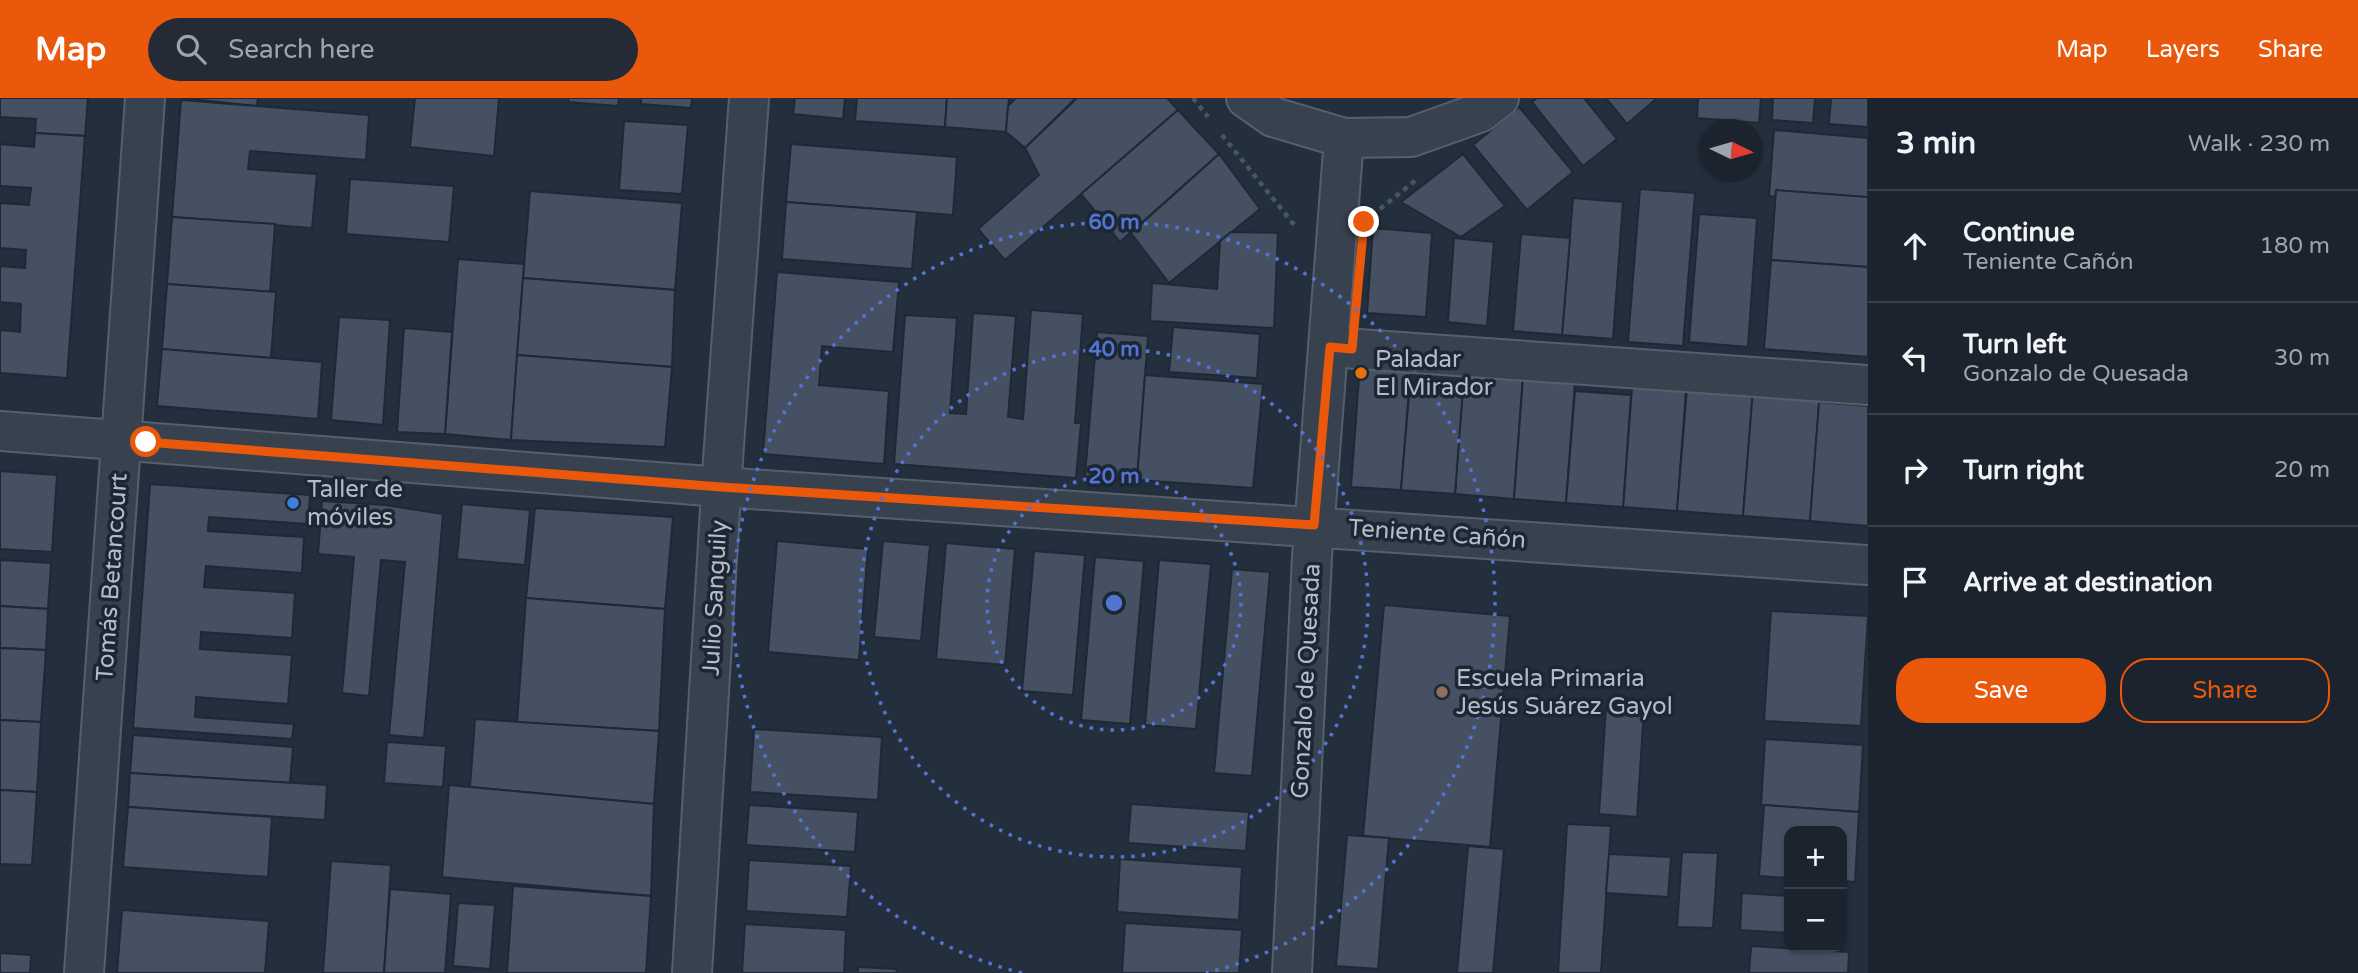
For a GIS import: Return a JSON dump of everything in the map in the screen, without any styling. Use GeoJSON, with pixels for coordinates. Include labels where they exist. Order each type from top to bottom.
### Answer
{"type":"FeatureCollection","features":[{"type":"Feature","properties":{"kind":"street","name":"Tomás Betancourt"},"geometry":{"type":"LineString","coordinates":[[84,973],[145,98]]}},
{"type":"Feature","properties":{"kind":"street","name":"Julio Sanguily"},"geometry":{"type":"LineString","coordinates":[[692,973],[721,487],[749,98]]}},
{"type":"Feature","properties":{"kind":"street"},"geometry":{"type":"LineString","coordinates":[[1246,98],[1273,117],[1344,138],[1411,137],[1481,112],[1499,98]]}},
{"type":"Feature","properties":{"kind":"street","name":"Gonzalo de Quesada"},"geometry":{"type":"LineString","coordinates":[[1292,973],[1314,525],[1330,347],[1344,138]]}},
{"type":"Feature","properties":{"kind":"street"},"geometry":{"type":"LineString","coordinates":[[1330,347],[1868,385]]}},
{"type":"Feature","properties":{"kind":"street","name":"Teniente Cañón"},"geometry":{"type":"LineString","coordinates":[[0,431],[721,487],[1314,525],[1868,565]]}},
{"type":"Feature","properties":{"kind":"path"},"geometry":{"type":"LineString","coordinates":[[1374,214],[1426,172]]}},
{"type":"Feature","properties":{"kind":"building"},"geometry":{"type":"Polygon","coordinates":[[[0,98],[88,98],[85,136],[35,133],[36,119],[0,117],[0,98]]]}},
{"type":"Feature","properties":{"kind":"building"},"geometry":{"type":"Polygon","coordinates":[[[181,98],[258,98],[257,106],[181,98]]]}},
{"type":"Feature","properties":{"kind":"building"},"geometry":{"type":"Polygon","coordinates":[[[415,98],[499,98],[494,156],[410,147],[415,98]]]}},
{"type":"Feature","properties":{"kind":"building"},"geometry":{"type":"Polygon","coordinates":[[[569,98],[619,98],[618,106],[568,102],[569,98]]]}},
{"type":"Feature","properties":{"kind":"building"},"geometry":{"type":"Polygon","coordinates":[[[641,98],[692,98],[691,108],[641,104],[641,98]]]}},
{"type":"Feature","properties":{"kind":"building"},"geometry":{"type":"Polygon","coordinates":[[[795,98],[845,98],[843,119],[793,114],[795,98]]]}},
{"type":"Feature","properties":{"kind":"building"},"geometry":{"type":"Polygon","coordinates":[[[857,98],[947,98],[945,127],[855,121],[857,98]]]}},
{"type":"Feature","properties":{"kind":"building"},"geometry":{"type":"Polygon","coordinates":[[[947,98],[1009,98],[1006,132],[945,127],[947,98]]]}},
{"type":"Feature","properties":{"kind":"building"},"geometry":{"type":"Polygon","coordinates":[[[1016,98],[1076,98],[1025,148],[1006,132],[1008,106],[1016,98]]]}},
{"type":"Feature","properties":{"kind":"building"},"geometry":{"type":"Polygon","coordinates":[[[1077,98],[1167,98],[1178,110],[1005,260],[978,229],[1039,175],[1025,148],[1077,98]]]}},
{"type":"Feature","properties":{"kind":"building"},"geometry":{"type":"Polygon","coordinates":[[[1537,98],[1584,98],[1617,139],[1583,166],[1532,102],[1537,98]]]}},
{"type":"Feature","properties":{"kind":"building"},"geometry":{"type":"Polygon","coordinates":[[[1606,98],[1657,98],[1627,124],[1606,98]]]}},
{"type":"Feature","properties":{"kind":"building"},"geometry":{"type":"Polygon","coordinates":[[[1698,98],[1761,98],[1759,119],[1697,118],[1698,98]]]}},
{"type":"Feature","properties":{"kind":"building"},"geometry":{"type":"Polygon","coordinates":[[[1773,98],[1815,98],[1813,123],[1772,120],[1773,98]]]}},
{"type":"Feature","properties":{"kind":"building"},"geometry":{"type":"Polygon","coordinates":[[[1831,98],[1868,98],[1868,127],[1829,124],[1831,98]]]}},
{"type":"Feature","properties":{"kind":"building"},"geometry":{"type":"Polygon","coordinates":[[[181,100],[369,115],[366,160],[250,151],[248,169],[317,174],[312,228],[172,217],[181,100]]]}},
{"type":"Feature","properties":{"kind":"building"},"geometry":{"type":"Polygon","coordinates":[[[1519,107],[1573,172],[1527,210],[1473,145],[1519,107]]]}},
{"type":"Feature","properties":{"kind":"building"},"geometry":{"type":"Polygon","coordinates":[[[1178,110],[1219,154],[1120,242],[1081,194],[1178,110]]]}},
{"type":"Feature","properties":{"kind":"building"},"geometry":{"type":"Polygon","coordinates":[[[624,121],[688,125],[682,194],[619,190],[624,121]]]}},
{"type":"Feature","properties":{"kind":"building"},"geometry":{"type":"Polygon","coordinates":[[[1774,130],[1868,138],[1868,204],[1769,196],[1774,130]]]}},
{"type":"Feature","properties":{"kind":"building"},"geometry":{"type":"Polygon","coordinates":[[[35,133],[85,136],[67,378],[0,373],[0,330],[20,332],[21,304],[0,302],[0,266],[25,268],[26,250],[0,248],[0,203],[29,205],[31,188],[0,186],[0,144],[34,147],[35,133]]]}},
{"type":"Feature","properties":{"kind":"building"},"geometry":{"type":"Polygon","coordinates":[[[791,144],[957,157],[953,215],[786,202],[791,144]]]}},
{"type":"Feature","properties":{"kind":"building"},"geometry":{"type":"Polygon","coordinates":[[[1219,154],[1260,209],[1169,283],[1131,233],[1219,154]]]}},
{"type":"Feature","properties":{"kind":"building"},"geometry":{"type":"Polygon","coordinates":[[[1463,154],[1505,206],[1461,237],[1401,202],[1463,154]]]}},
{"type":"Feature","properties":{"kind":"building"},"geometry":{"type":"Polygon","coordinates":[[[350,179],[454,186],[449,242],[346,234],[350,179]]]}},
{"type":"Feature","properties":{"kind":"building"},"geometry":{"type":"Polygon","coordinates":[[[1640,189],[1695,193],[1683,346],[1628,342],[1640,189]]]}},
{"type":"Feature","properties":{"kind":"building"},"geometry":{"type":"Polygon","coordinates":[[[1776,190],[1868,197],[1868,267],[1771,260],[1776,190]]]}},
{"type":"Feature","properties":{"kind":"building"},"geometry":{"type":"Polygon","coordinates":[[[530,191],[682,203],[675,290],[523,278],[530,191]]]}},
{"type":"Feature","properties":{"kind":"building"},"geometry":{"type":"Polygon","coordinates":[[[1573,198],[1623,202],[1613,339],[1562,335],[1573,198]]]}},
{"type":"Feature","properties":{"kind":"building"},"geometry":{"type":"Polygon","coordinates":[[[786,202],[917,212],[912,269],[782,259],[786,202]]]}},
{"type":"Feature","properties":{"kind":"building"},"geometry":{"type":"Polygon","coordinates":[[[1699,214],[1757,218],[1748,347],[1689,342],[1699,214]]]}},
{"type":"Feature","properties":{"kind":"building"},"geometry":{"type":"Polygon","coordinates":[[[172,217],[275,224],[270,292],[167,284],[172,217]]]}},
{"type":"Feature","properties":{"kind":"building"},"geometry":{"type":"Polygon","coordinates":[[[1373,228],[1432,233],[1426,317],[1367,313],[1373,228]]]}},
{"type":"Feature","properties":{"kind":"building"},"geometry":{"type":"Polygon","coordinates":[[[1231,232],[1278,233],[1274,328],[1150,321],[1152,283],[1217,289],[1220,241],[1231,232]]]}},
{"type":"Feature","properties":{"kind":"building"},"geometry":{"type":"Polygon","coordinates":[[[1521,234],[1570,238],[1562,335],[1513,331],[1521,234]]]}},
{"type":"Feature","properties":{"kind":"building"},"geometry":{"type":"Polygon","coordinates":[[[1454,238],[1494,242],[1487,326],[1448,322],[1454,238]]]}},
{"type":"Feature","properties":{"kind":"building"},"geometry":{"type":"Polygon","coordinates":[[[458,259],[524,264],[511,440],[445,434],[458,259]]]}},
{"type":"Feature","properties":{"kind":"building"},"geometry":{"type":"Polygon","coordinates":[[[1771,260],[1868,267],[1868,357],[1764,349],[1771,260]]]}},
{"type":"Feature","properties":{"kind":"building"},"geometry":{"type":"Polygon","coordinates":[[[777,272],[899,282],[893,352],[822,346],[819,385],[889,391],[884,464],[763,454],[777,272]]]}},
{"type":"Feature","properties":{"kind":"building"},"geometry":{"type":"Polygon","coordinates":[[[523,278],[675,290],[672,367],[517,355],[523,278]]]}},
{"type":"Feature","properties":{"kind":"building"},"geometry":{"type":"Polygon","coordinates":[[[167,284],[276,292],[271,358],[162,349],[167,284]]]}},
{"type":"Feature","properties":{"kind":"building"},"geometry":{"type":"Polygon","coordinates":[[[1031,310],[1083,314],[1075,423],[1081,423],[1076,478],[894,464],[905,315],[957,318],[950,413],[966,414],[973,313],[1016,316],[1008,417],[1023,419],[1031,310]]]}},
{"type":"Feature","properties":{"kind":"building"},"geometry":{"type":"Polygon","coordinates":[[[339,317],[390,320],[383,425],[331,420],[339,317]]]}},
{"type":"Feature","properties":{"kind":"building"},"geometry":{"type":"Polygon","coordinates":[[[1173,327],[1260,334],[1257,378],[1169,372],[1173,327]]]}},
{"type":"Feature","properties":{"kind":"building"},"geometry":{"type":"Polygon","coordinates":[[[404,328],[452,332],[445,434],[397,432],[404,328]]]}},
{"type":"Feature","properties":{"kind":"building"},"geometry":{"type":"Polygon","coordinates":[[[1097,332],[1148,336],[1137,480],[1085,476],[1097,332]]]}},
{"type":"Feature","properties":{"kind":"building"},"geometry":{"type":"Polygon","coordinates":[[[162,349],[322,362],[318,419],[157,406],[162,349]]]}},
{"type":"Feature","properties":{"kind":"building"},"geometry":{"type":"Polygon","coordinates":[[[517,355],[672,367],[665,447],[511,440],[517,355]]]}},
{"type":"Feature","properties":{"kind":"building"},"geometry":{"type":"Polygon","coordinates":[[[1360,364],[1411,366],[1401,490],[1351,487],[1360,364]]]}},
{"type":"Feature","properties":{"kind":"building"},"geometry":{"type":"Polygon","coordinates":[[[1464,370],[1523,375],[1514,499],[1455,494],[1464,370]]]}},
{"type":"Feature","properties":{"kind":"building"},"geometry":{"type":"Polygon","coordinates":[[[1145,375],[1263,384],[1253,488],[1137,480],[1145,375]]]}},
{"type":"Feature","properties":{"kind":"building"},"geometry":{"type":"Polygon","coordinates":[[[1523,378],[1575,382],[1566,503],[1514,499],[1523,378]]]}},
{"type":"Feature","properties":{"kind":"building"},"geometry":{"type":"Polygon","coordinates":[[[1410,384],[1463,388],[1455,494],[1401,490],[1410,384]]]}},
{"type":"Feature","properties":{"kind":"building"},"geometry":{"type":"Polygon","coordinates":[[[1632,387],[1686,391],[1677,511],[1623,507],[1632,387]]]}},
{"type":"Feature","properties":{"kind":"building"},"geometry":{"type":"Polygon","coordinates":[[[1687,388],[1753,393],[1743,516],[1677,511],[1687,388]]]}},
{"type":"Feature","properties":{"kind":"building"},"geometry":{"type":"Polygon","coordinates":[[[1753,389],[1820,394],[1810,521],[1743,516],[1753,389]]]}},
{"type":"Feature","properties":{"kind":"building"},"geometry":{"type":"Polygon","coordinates":[[[1575,391],[1631,395],[1623,507],[1566,503],[1575,391]]]}},
{"type":"Feature","properties":{"kind":"building"},"geometry":{"type":"Polygon","coordinates":[[[1819,402],[1868,406],[1868,526],[1810,521],[1819,402]]]}},
{"type":"Feature","properties":{"kind":"building"},"geometry":{"type":"Polygon","coordinates":[[[0,471],[57,475],[52,552],[0,549],[0,471]]]}},
{"type":"Feature","properties":{"kind":"building"},"geometry":{"type":"Polygon","coordinates":[[[150,484],[310,495],[308,524],[209,517],[208,531],[304,537],[302,573],[206,566],[204,587],[295,593],[292,638],[201,632],[200,649],[292,655],[288,704],[196,697],[195,717],[294,724],[292,739],[133,728],[150,484]]]}},
{"type":"Feature","properties":{"kind":"building"},"geometry":{"type":"Polygon","coordinates":[[[322,501],[385,505],[443,514],[424,738],[389,735],[405,562],[381,560],[369,696],[342,693],[354,557],[318,554],[322,501]]]}},
{"type":"Feature","properties":{"kind":"building"},"geometry":{"type":"Polygon","coordinates":[[[462,504],[530,510],[525,565],[457,559],[462,504]]]}},
{"type":"Feature","properties":{"kind":"building"},"geometry":{"type":"Polygon","coordinates":[[[535,508],[673,517],[665,609],[526,598],[535,508]]]}},
{"type":"Feature","properties":{"kind":"building"},"geometry":{"type":"Polygon","coordinates":[[[777,541],[868,549],[859,660],[768,652],[777,541]]]}},
{"type":"Feature","properties":{"kind":"building"},"geometry":{"type":"Polygon","coordinates":[[[883,541],[930,545],[921,641],[874,637],[883,541]]]}},
{"type":"Feature","properties":{"kind":"building"},"geometry":{"type":"Polygon","coordinates":[[[946,543],[1015,549],[1005,665],[936,659],[946,543]]]}},
{"type":"Feature","properties":{"kind":"building"},"geometry":{"type":"Polygon","coordinates":[[[1034,551],[1085,555],[1073,695],[1022,691],[1034,551]]]}},
{"type":"Feature","properties":{"kind":"building"},"geometry":{"type":"Polygon","coordinates":[[[1095,557],[1144,561],[1130,724],[1081,720],[1095,557]]]}},
{"type":"Feature","properties":{"kind":"building"},"geometry":{"type":"Polygon","coordinates":[[[0,560],[51,563],[48,609],[0,606],[0,560]]]}},
{"type":"Feature","properties":{"kind":"building"},"geometry":{"type":"Polygon","coordinates":[[[1159,560],[1211,564],[1196,729],[1145,725],[1159,560]]]}},
{"type":"Feature","properties":{"kind":"building"},"geometry":{"type":"Polygon","coordinates":[[[1232,569],[1270,572],[1252,776],[1214,773],[1232,569]]]}},
{"type":"Feature","properties":{"kind":"building"},"geometry":{"type":"Polygon","coordinates":[[[526,598],[665,609],[659,731],[517,723],[526,598]]]}},
{"type":"Feature","properties":{"kind":"building"},"geometry":{"type":"Polygon","coordinates":[[[1384,605],[1510,616],[1490,847],[1363,836],[1384,605]]]}},
{"type":"Feature","properties":{"kind":"building"},"geometry":{"type":"Polygon","coordinates":[[[0,606],[48,609],[46,650],[0,648],[0,606]]]}},
{"type":"Feature","properties":{"kind":"building"},"geometry":{"type":"Polygon","coordinates":[[[1771,611],[1868,616],[1861,726],[1764,721],[1771,611]]]}},
{"type":"Feature","properties":{"kind":"building"},"geometry":{"type":"Polygon","coordinates":[[[0,648],[46,650],[41,722],[0,720],[0,648]]]}},
{"type":"Feature","properties":{"kind":"building"},"geometry":{"type":"Polygon","coordinates":[[[1606,707],[1644,710],[1637,817],[1599,814],[1606,707]]]}},
{"type":"Feature","properties":{"kind":"building"},"geometry":{"type":"Polygon","coordinates":[[[475,719],[659,731],[654,804],[470,787],[475,719]]]}},
{"type":"Feature","properties":{"kind":"building"},"geometry":{"type":"Polygon","coordinates":[[[0,720],[41,722],[37,792],[0,790],[0,720]]]}},
{"type":"Feature","properties":{"kind":"building"},"geometry":{"type":"Polygon","coordinates":[[[754,729],[882,737],[878,800],[750,792],[754,729]]]}},
{"type":"Feature","properties":{"kind":"building"},"geometry":{"type":"Polygon","coordinates":[[[133,735],[293,747],[290,783],[130,773],[133,735]]]}},
{"type":"Feature","properties":{"kind":"building"},"geometry":{"type":"Polygon","coordinates":[[[1765,739],[1863,745],[1859,812],[1761,805],[1765,739]]]}},
{"type":"Feature","properties":{"kind":"building"},"geometry":{"type":"Polygon","coordinates":[[[387,742],[446,746],[443,787],[384,783],[387,742]]]}},
{"type":"Feature","properties":{"kind":"building"},"geometry":{"type":"Polygon","coordinates":[[[130,773],[327,785],[325,820],[128,807],[130,773]]]}},
{"type":"Feature","properties":{"kind":"building"},"geometry":{"type":"Polygon","coordinates":[[[449,785],[654,804],[651,896],[442,877],[449,785]]]}},
{"type":"Feature","properties":{"kind":"building"},"geometry":{"type":"Polygon","coordinates":[[[0,790],[37,792],[32,865],[0,864],[0,790]]]}},
{"type":"Feature","properties":{"kind":"building"},"geometry":{"type":"Polygon","coordinates":[[[1131,804],[1249,812],[1246,851],[1128,843],[1131,804]]]}},
{"type":"Feature","properties":{"kind":"building"},"geometry":{"type":"Polygon","coordinates":[[[749,805],[858,812],[855,852],[746,845],[749,805]]]}},
{"type":"Feature","properties":{"kind":"building"},"geometry":{"type":"Polygon","coordinates":[[[1764,805],[1859,812],[1855,882],[1847,881],[1847,826],[1784,826],[1784,878],[1759,876],[1764,805]]]}},
{"type":"Feature","properties":{"kind":"building"},"geometry":{"type":"Polygon","coordinates":[[[128,807],[272,817],[268,877],[123,867],[128,807]]]}},
{"type":"Feature","properties":{"kind":"building"},"geometry":{"type":"Polygon","coordinates":[[[1567,824],[1611,826],[1601,973],[1558,973],[1567,824]]]}},
{"type":"Feature","properties":{"kind":"building"},"geometry":{"type":"Polygon","coordinates":[[[1347,835],[1389,838],[1378,969],[1336,966],[1347,835]]]}},
{"type":"Feature","properties":{"kind":"building"},"geometry":{"type":"Polygon","coordinates":[[[1468,846],[1504,849],[1493,973],[1457,973],[1468,846]]]}},
{"type":"Feature","properties":{"kind":"building"},"geometry":{"type":"Polygon","coordinates":[[[1682,852],[1718,853],[1713,928],[1677,927],[1682,852]]]}},
{"type":"Feature","properties":{"kind":"building"},"geometry":{"type":"Polygon","coordinates":[[[1609,854],[1671,857],[1668,897],[1606,893],[1609,854]]]}},
{"type":"Feature","properties":{"kind":"building"},"geometry":{"type":"Polygon","coordinates":[[[1120,859],[1242,867],[1239,920],[1117,912],[1120,859]]]}},
{"type":"Feature","properties":{"kind":"building"},"geometry":{"type":"Polygon","coordinates":[[[749,860],[851,866],[847,917],[746,911],[749,860]]]}},
{"type":"Feature","properties":{"kind":"building"},"geometry":{"type":"Polygon","coordinates":[[[331,861],[391,865],[384,973],[323,973],[331,861]]]}},
{"type":"Feature","properties":{"kind":"building"},"geometry":{"type":"Polygon","coordinates":[[[513,886],[651,896],[646,973],[507,973],[513,886]]]}},
{"type":"Feature","properties":{"kind":"building"},"geometry":{"type":"Polygon","coordinates":[[[390,889],[451,894],[445,973],[384,973],[390,889]]]}},
{"type":"Feature","properties":{"kind":"building"},"geometry":{"type":"Polygon","coordinates":[[[1742,893],[1784,896],[1784,933],[1740,930],[1742,893]]]}},
{"type":"Feature","properties":{"kind":"building"},"geometry":{"type":"Polygon","coordinates":[[[458,903],[495,905],[490,969],[453,966],[458,903]]]}},
{"type":"Feature","properties":{"kind":"building"},"geometry":{"type":"Polygon","coordinates":[[[122,910],[269,921],[265,973],[117,973],[122,910]]]}},
{"type":"Feature","properties":{"kind":"building"},"geometry":{"type":"Polygon","coordinates":[[[1125,923],[1242,930],[1239,973],[1122,973],[1125,923]]]}},
{"type":"Feature","properties":{"kind":"building"},"geometry":{"type":"Polygon","coordinates":[[[745,924],[846,930],[844,973],[742,973],[745,924]]]}},
{"type":"Feature","properties":{"kind":"building"},"geometry":{"type":"Polygon","coordinates":[[[1751,946],[1784,948],[1784,952],[1849,952],[1848,973],[1749,973],[1751,946]]]}},
{"type":"Feature","properties":{"kind":"building"},"geometry":{"type":"Polygon","coordinates":[[[0,953],[31,955],[30,973],[0,973],[0,953]]]}},
{"type":"Feature","properties":{"kind":"building"},"geometry":{"type":"Polygon","coordinates":[[[858,967],[897,969],[896,973],[858,973],[858,967]]]}},
{"type":"Feature","properties":{"kind":"place","name":"Paladar El Mirador"},"geometry":{"type":"Point","coordinates":[1361,373]}},
{"type":"Feature","properties":{"kind":"place","name":"Taller de móviles"},"geometry":{"type":"Point","coordinates":[293,503]}},
{"type":"Feature","properties":{"kind":"place","name":"Escuela Primaria Jesús Suárez Gayol"},"geometry":{"type":"Point","coordinates":[1442,692]}},
{"type":"Feature","properties":{"kind":"route"},"geometry":{"type":"LineString","coordinates":[[146,442],[721,487],[1314,525],[1330,347],[1352,349],[1364,222]]}}]}
